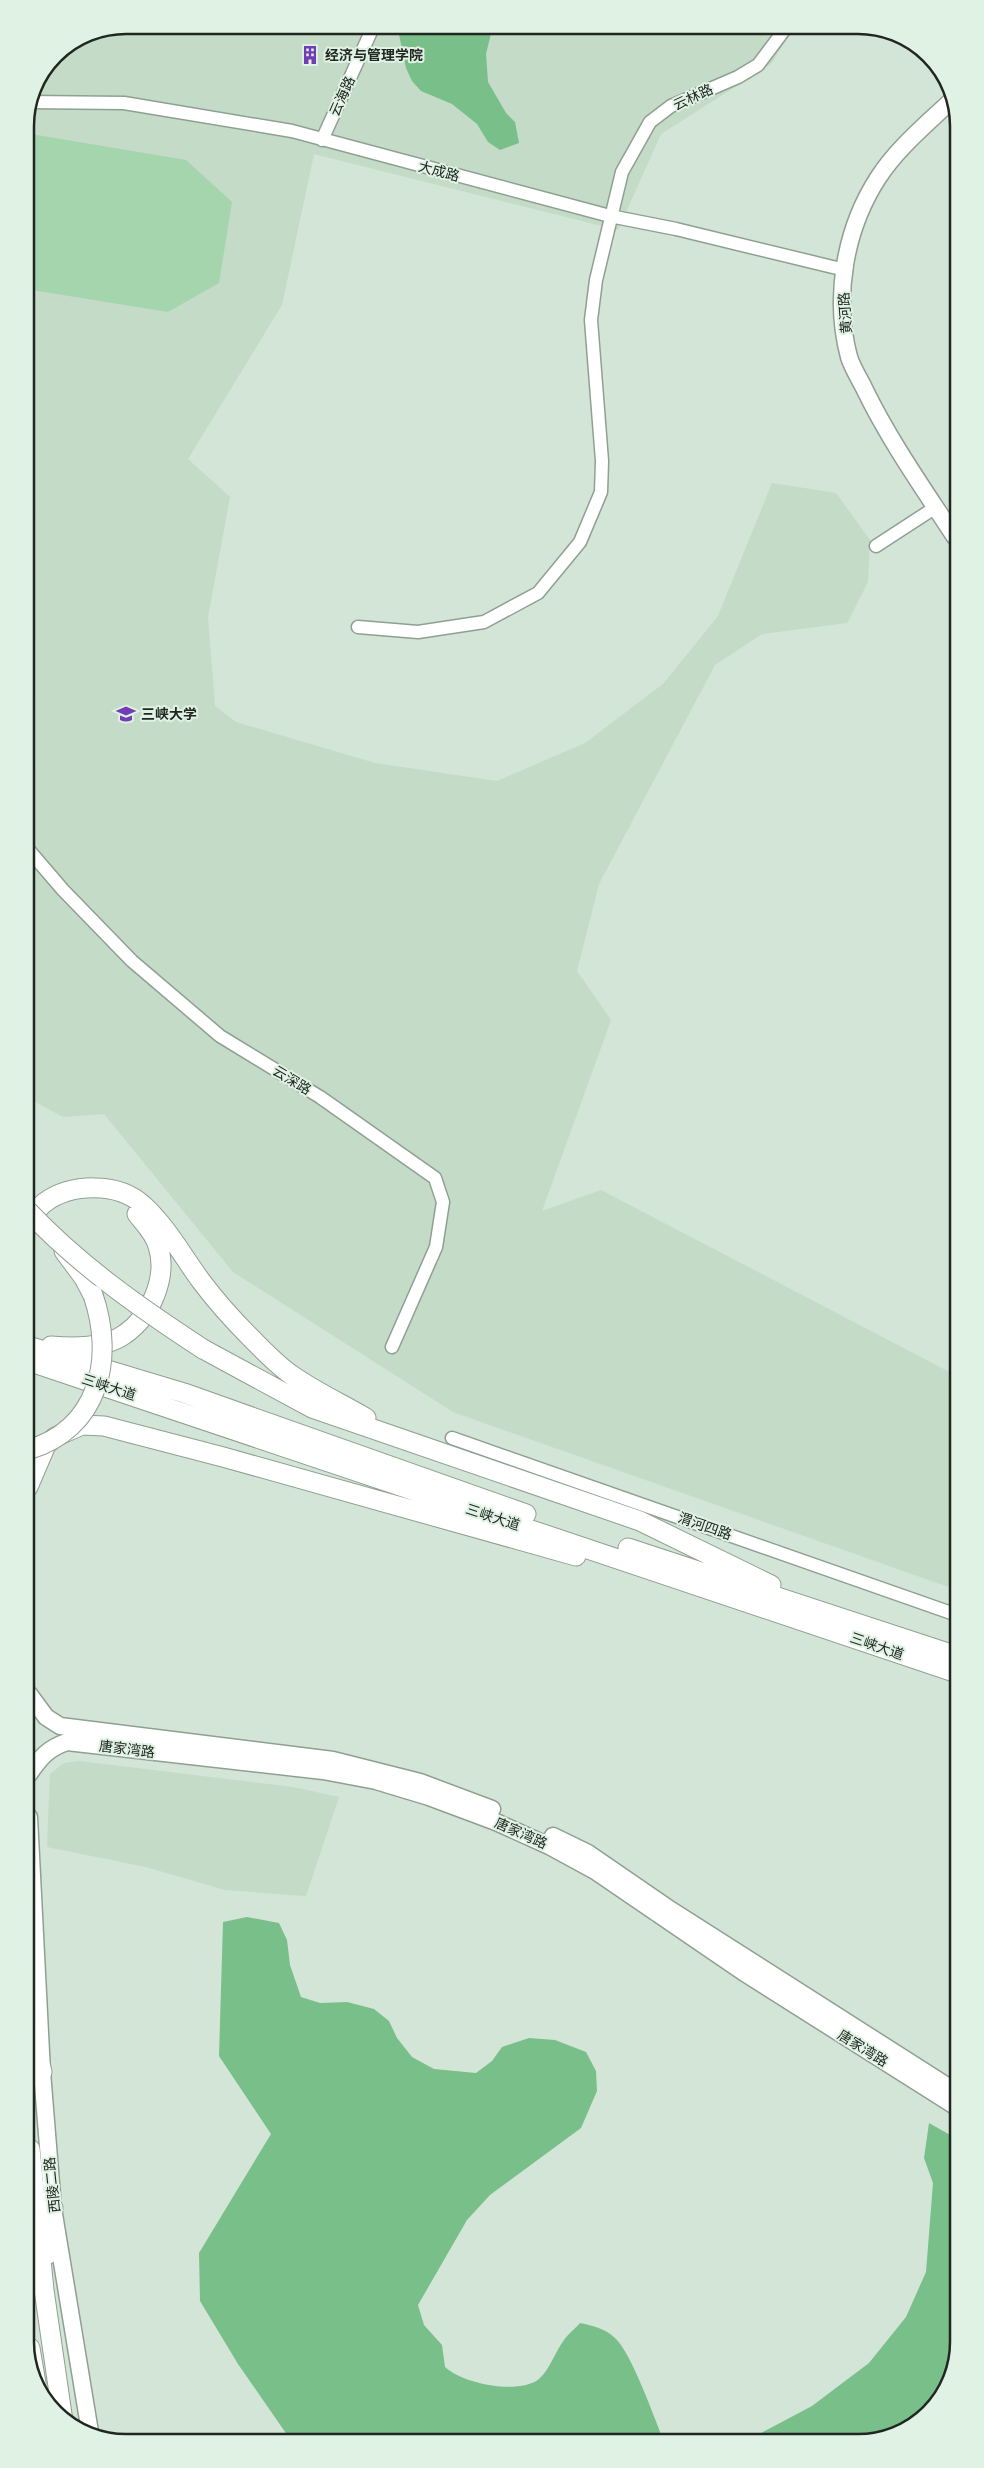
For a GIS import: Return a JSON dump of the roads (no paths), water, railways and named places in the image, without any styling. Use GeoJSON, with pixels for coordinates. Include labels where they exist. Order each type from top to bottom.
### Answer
{"type":"FeatureCollection","features":[{"type":"Feature","properties":{"kind":"highway"},"geometry":{"type":"LineString","coordinates":[[34,1216],[43,1203],[65,1192],[85,1188],[106,1188],[142,1204],[161,1224],[200,1281],[230,1316],[275,1361],[293,1376],[410,1443]]}},
{"type":"Feature","properties":{"kind":"highway"},"geometry":{"type":"LineString","coordinates":[[34,1229],[48,1212],[85,1196],[112,1200],[135,1211],[158,1245],[162,1262],[156,1291],[146,1314],[125,1335],[102,1343],[68,1348],[34,1345]]}},
{"type":"Feature","properties":{"kind":"highway"},"geometry":{"type":"LineString","coordinates":[[34,1217],[56,1241],[84,1278],[93,1295],[103,1330],[103,1358],[95,1390],[88,1406],[74,1424],[61,1436],[34,1447]]}},
{"type":"Feature","properties":{"kind":"highway"},"geometry":{"type":"LineString","coordinates":[[56,1241],[126,1297],[203,1349],[312,1408],[640,1521],[704,1550],[816,1608]]}},
{"type":"Feature","properties":{"kind":"highway","name":"三峡大道"},"geometry":{"type":"LineString","coordinates":[[34,1347],[184,1393],[566,1528],[816,1608],[950,1654]]}},
{"type":"Feature","properties":{"kind":"highway","name":"三峡大道"},"geometry":{"type":"LineString","coordinates":[[34,1362],[712,1589],[950,1672]]}},
{"type":"Feature","properties":{"kind":"highway"},"geometry":{"type":"LineString","coordinates":[[34,1473],[46,1445],[55,1437],[82,1425],[104,1426],[223,1457],[570,1555],[712,1589]]}},
{"type":"Feature","properties":{"kind":"highway"},"geometry":{"type":"LineString","coordinates":[[34,2037],[42,2072]]}},
{"type":"Feature","properties":{"kind":"highway"},"geometry":{"type":"LineString","coordinates":[[34,2189],[44,2290],[62,2408]]}},
{"type":"Feature","properties":{"kind":"highway"},"geometry":{"type":"LineString","coordinates":[[44,2290],[53,2208]]}},
{"type":"Feature","properties":{"kind":"main road","name":"黄河路"},"geometry":{"type":"LineString","coordinates":[[947,104],[899,150],[878,178],[862,207],[851,236],[845,270],[842,308],[850,358],[877,415],[950,529]]}},
{"type":"Feature","properties":{"kind":"main road","name":"唐家湾路"},"geometry":{"type":"LineString","coordinates":[[34,1701],[46,1717],[60,1726],[333,1760],[420,1782],[511,1816],[588,1853],[671,1910],[950,2088]]}},
{"type":"Feature","properties":{"kind":"main road","name":"唐家湾路"},"geometry":{"type":"LineString","coordinates":[[34,1766],[41,1755],[55,1746],[67,1742],[323,1772],[376,1781],[429,1797],[524,1834],[595,1871],[743,1972],[950,2103]]}},
{"type":"Feature","properties":{"kind":"main road","name":"西陵二路"},"geometry":{"type":"LineString","coordinates":[[34,1915],[42,2072],[53,2208],[89,2427]]}},
{"type":"Feature","properties":{"kind":"street","name":"云海路"},"geometry":{"type":"LineString","coordinates":[[322,140],[370,34]]}},
{"type":"Feature","properties":{"kind":"street","name":"云林路"},"geometry":{"type":"LineString","coordinates":[[358,627],[418,632],[484,622],[538,593],[580,542],[601,492],[602,460],[591,320],[596,280],[622,172],[650,122],[672,106],[738,77],[758,65],[781,34]]}},
{"type":"Feature","properties":{"kind":"street","name":"大成路"},"geometry":{"type":"LineString","coordinates":[[37,102],[124,103],[292,132],[610,216],[703,235],[845,270]]}},
{"type":"Feature","properties":{"kind":"street"},"geometry":{"type":"LineString","coordinates":[[876,546],[936,507]]}},
{"type":"Feature","properties":{"kind":"street","name":"云深路"},"geometry":{"type":"LineString","coordinates":[[34,858],[132,961],[220,1036],[320,1097],[435,1178],[443,1202],[436,1247],[392,1347]]}},
{"type":"Feature","properties":{"kind":"street","name":"渭河四路"},"geometry":{"type":"LineString","coordinates":[[452,1438],[950,1612]]}},
{"type":"Feature","properties":{"kind":"place","name":"经济与管理学院"},"geometry":{"type":"Point","coordinates":[310,55]}},
{"type":"Feature","properties":{"kind":"place","name":"三峡大学"},"geometry":{"type":"Point","coordinates":[126,714]}}]}
